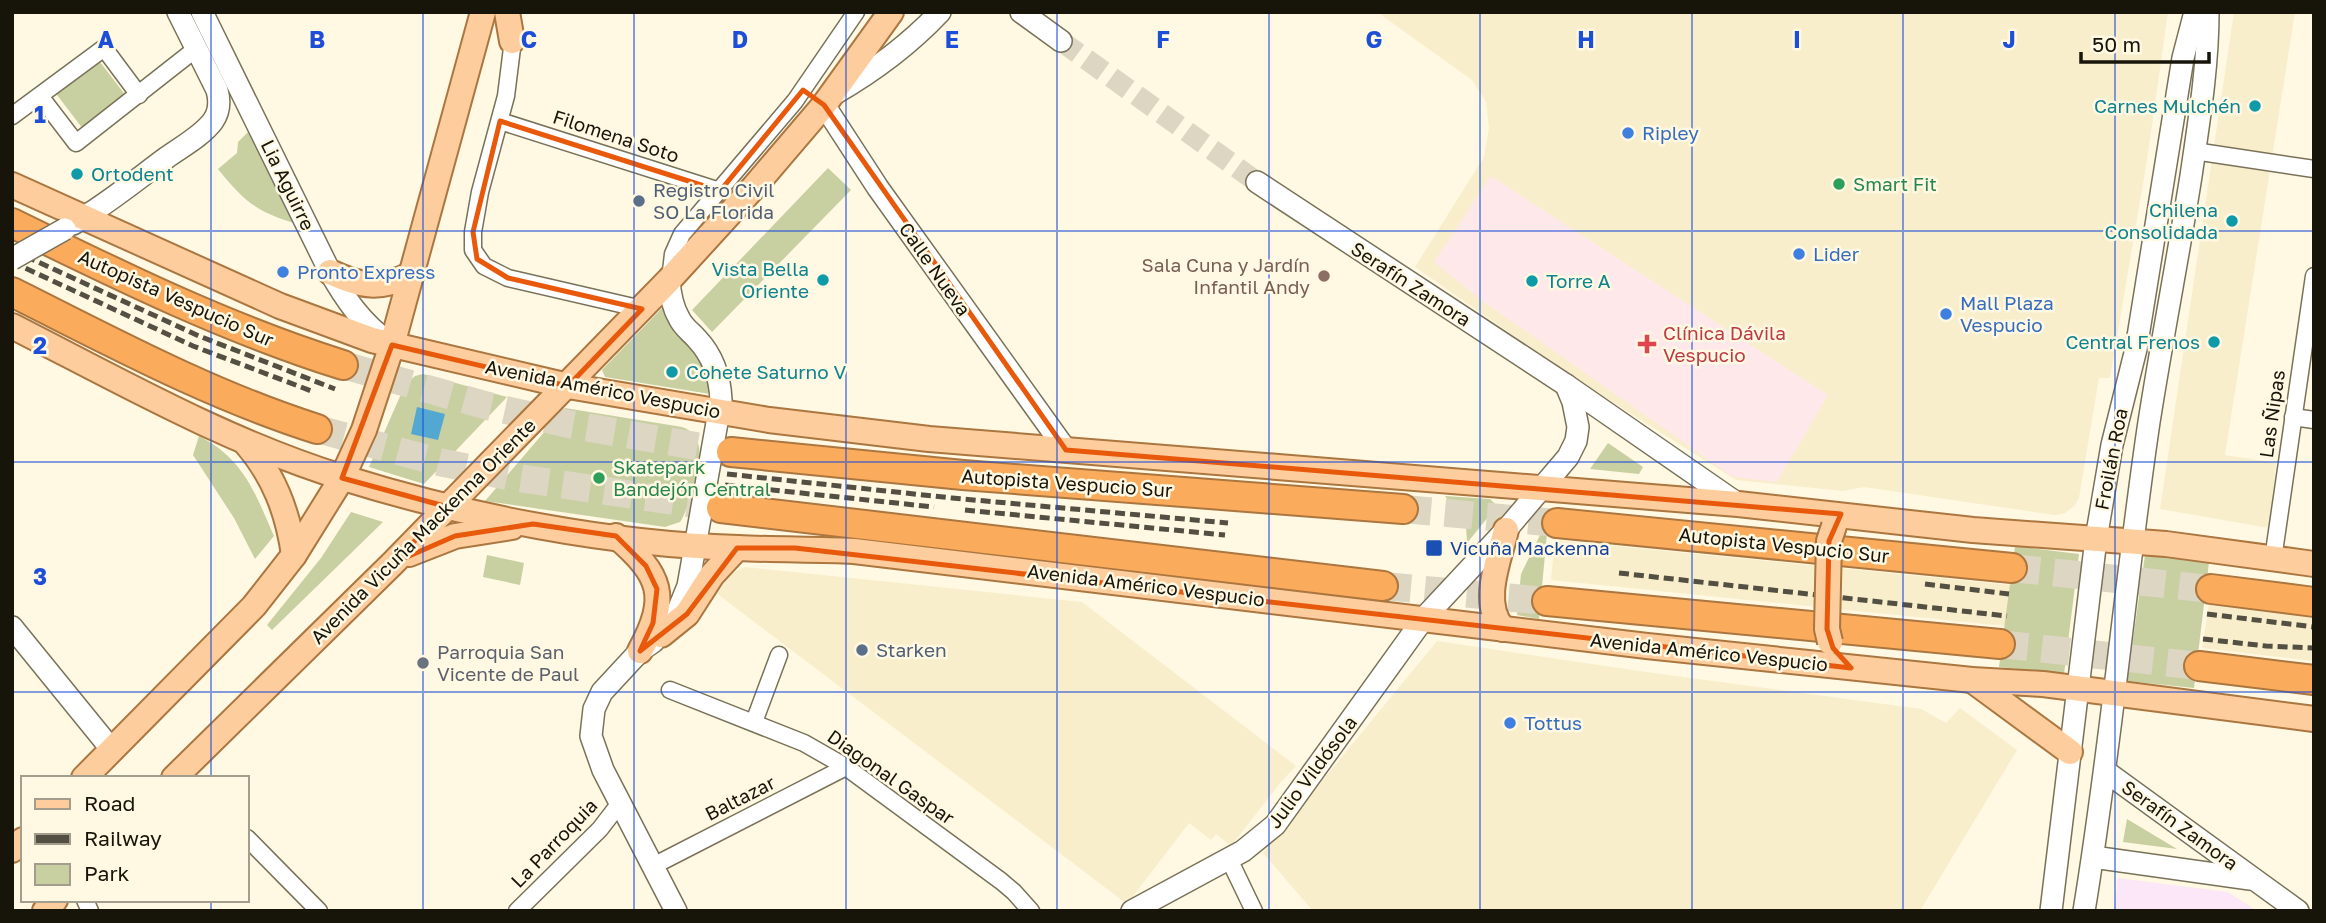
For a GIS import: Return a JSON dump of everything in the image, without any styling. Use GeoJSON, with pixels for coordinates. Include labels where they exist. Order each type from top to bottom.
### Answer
{"type":"FeatureCollection","features":[{"type":"Feature","properties":{"kind":"highway","name":"Autopista Vespucio Sur"},"geometry":{"type":"LineString","coordinates":[[12,223],[203,313],[343,365]]}},
{"type":"Feature","properties":{"kind":"highway"},"geometry":{"type":"LineString","coordinates":[[12,292],[209,388],[317,429]]}},
{"type":"Feature","properties":{"kind":"highway","name":"Autopista Vespucio Sur"},"geometry":{"type":"LineString","coordinates":[[731,452],[963,475],[1403,509]]}},
{"type":"Feature","properties":{"kind":"highway"},"geometry":{"type":"LineString","coordinates":[[720,508],[1383,586]]}},
{"type":"Feature","properties":{"kind":"highway","name":"Autopista Vespucio Sur"},"geometry":{"type":"LineString","coordinates":[[1557,523],[2012,568]]}},
{"type":"Feature","properties":{"kind":"highway"},"geometry":{"type":"LineString","coordinates":[[2211,589],[2314,602]]}},
{"type":"Feature","properties":{"kind":"highway"},"geometry":{"type":"LineString","coordinates":[[1547,601],[2000,644]]}},
{"type":"Feature","properties":{"kind":"highway"},"geometry":{"type":"LineString","coordinates":[[2199,666],[2314,680]]}},
{"type":"Feature","properties":{"kind":"main road"},"geometry":{"type":"LineString","coordinates":[[12,259],[74,223],[212,122],[220,98],[178,12]]}},
{"type":"Feature","properties":{"kind":"main road","name":"Lia Aguirre"},"geometry":{"type":"LineString","coordinates":[[202,12],[330,272],[362,319],[392,345]]}},
{"type":"Feature","properties":{"kind":"main road"},"geometry":{"type":"LineString","coordinates":[[86,776],[232,629],[295,555],[342,478],[368,420],[392,345],[483,12]]}},
{"type":"Feature","properties":{"kind":"main road"},"geometry":{"type":"LineString","coordinates":[[507,12],[512,41]]}},
{"type":"Feature","properties":{"kind":"main road","name":"Avenida Vicuña Mackenna Oriente"},"geometry":{"type":"LineString","coordinates":[[180,775],[393,564],[670,280],[828,100],[891,12]]}},
{"type":"Feature","properties":{"kind":"main road"},"geometry":{"type":"LineString","coordinates":[[828,100],[902,50],[940,12]]}},
{"type":"Feature","properties":{"kind":"main road"},"geometry":{"type":"LineString","coordinates":[[1021,12],[1061,41]]}},
{"type":"Feature","properties":{"kind":"main road","name":"Froilán Roa"},"geometry":{"type":"LineString","coordinates":[[2051,911],[2096,539],[2112,445],[2136,349],[2183,58],[2195,12]]}},
{"type":"Feature","properties":{"kind":"main road","name":"Froilán Roa"},"geometry":{"type":"LineString","coordinates":[[2084,911],[2105,771],[2132,541],[2206,67],[2208,12]]}},
{"type":"Feature","properties":{"kind":"main road","name":"Calle Nueva"},"geometry":{"type":"LineString","coordinates":[[828,100],[878,188],[1066,450]]}},
{"type":"Feature","properties":{"kind":"main road","name":"Serafín Zamora"},"geometry":{"type":"LineString","coordinates":[[1257,182],[1566,385],[1738,504]]}},
{"type":"Feature","properties":{"kind":"main road","name":"Avenida Américo Vespucio"},"geometry":{"type":"LineString","coordinates":[[12,185],[74,223],[338,329],[392,345],[568,386],[719,412],[872,434],[1738,504],[1837,520],[2132,541],[2314,564]]}},
{"type":"Feature","properties":{"kind":"main road"},"geometry":{"type":"LineString","coordinates":[[330,272],[349,281],[373,286],[387,285],[412,274]]}},
{"type":"Feature","properties":{"kind":"main road"},"geometry":{"type":"LineString","coordinates":[[661,635],[674,620],[684,600],[719,412],[720,384],[707,352],[678,317],[672,301],[670,280]]}},
{"type":"Feature","properties":{"kind":"main road","name":"Avenida Américo Vespucio"},"geometry":{"type":"LineString","coordinates":[[12,326],[244,442],[342,478],[448,507],[533,524],[694,545],[854,551],[1851,668],[2078,688],[2314,719]]}},
{"type":"Feature","properties":{"kind":"main road"},"geometry":{"type":"LineString","coordinates":[[1424,618],[1506,530],[1568,457],[1576,440],[1577,416],[1566,385]]}},
{"type":"Feature","properties":{"kind":"main road"},"geometry":{"type":"LineString","coordinates":[[244,442],[263,465],[279,495],[295,555]]}},
{"type":"Feature","properties":{"kind":"main road"},"geometry":{"type":"LineString","coordinates":[[1837,520],[1829,541],[1826,629],[1837,654],[1851,668]]}},
{"type":"Feature","properties":{"kind":"main road"},"geometry":{"type":"LineString","coordinates":[[393,564],[422,548],[455,536],[533,524]]}},
{"type":"Feature","properties":{"kind":"main road"},"geometry":{"type":"LineString","coordinates":[[1503,629],[1494,617],[1491,599],[1506,530]]}},
{"type":"Feature","properties":{"kind":"main road"},"geometry":{"type":"LineString","coordinates":[[616,536],[646,566],[657,589],[658,599],[653,623],[640,651]]}},
{"type":"Feature","properties":{"kind":"main road"},"geometry":{"type":"LineString","coordinates":[[676,911],[594,746],[592,717],[602,692],[640,651],[687,614],[712,575],[737,548]]}},
{"type":"Feature","properties":{"kind":"main road","name":"Julio Vildósola"},"geometry":{"type":"LineString","coordinates":[[1146,907],[1256,843],[1281,818],[1424,618]]}},
{"type":"Feature","properties":{"kind":"main road"},"geometry":{"type":"LineString","coordinates":[[12,627],[112,750]]}},
{"type":"Feature","properties":{"kind":"main road"},"geometry":{"type":"LineString","coordinates":[[1972,680],[2070,752]]}},
{"type":"Feature","properties":{"kind":"main road","name":"Serafín Zamora"},"geometry":{"type":"LineString","coordinates":[[2105,771],[2298,911]]}},
{"type":"Feature","properties":{"kind":"main road"},"geometry":{"type":"LineString","coordinates":[[2064,810],[2093,857]]}},
{"type":"Feature","properties":{"kind":"main road","name":"Serafín Zamora"},"geometry":{"type":"LineString","coordinates":[[2093,857],[2254,879]]}},
{"type":"Feature","properties":{"kind":"street"},"geometry":{"type":"LineString","coordinates":[[519,12],[500,121],[480,192],[473,232],[472,242],[477,259],[491,271],[508,278],[642,309]]}},
{"type":"Feature","properties":{"kind":"street"},"geometry":{"type":"LineString","coordinates":[[670,280],[673,254],[687,227],[803,90],[856,12]]}},
{"type":"Feature","properties":{"kind":"street"},"geometry":{"type":"LineString","coordinates":[[12,116],[104,48],[139,94]]}},
{"type":"Feature","properties":{"kind":"street"},"geometry":{"type":"LineString","coordinates":[[40,96],[76,143],[197,48]]}},
{"type":"Feature","properties":{"kind":"street","name":"Calle Nueva"},"geometry":{"type":"LineString","coordinates":[[803,90],[828,100]]}},
{"type":"Feature","properties":{"kind":"street","name":"Filomena Soto"},"geometry":{"type":"LineString","coordinates":[[500,121],[720,191]]}},
{"type":"Feature","properties":{"kind":"street"},"geometry":{"type":"LineString","coordinates":[[2194,151],[2314,169]]}},
{"type":"Feature","properties":{"kind":"street","name":"Las Ñipas"},"geometry":{"type":"LineString","coordinates":[[2273,559],[2314,276]]}},
{"type":"Feature","properties":{"kind":"street"},"geometry":{"type":"LineString","coordinates":[[2293,417],[2314,420]]}},
{"type":"Feature","properties":{"kind":"street"},"geometry":{"type":"LineString","coordinates":[[754,722],[779,655]]}},
{"type":"Feature","properties":{"kind":"street","name":"Diagonal Gaspar"},"geometry":{"type":"LineString","coordinates":[[670,690],[804,743],[846,768],[1001,881],[1031,911]]}},
{"type":"Feature","properties":{"kind":"street","name":"Baltazar"},"geometry":{"type":"LineString","coordinates":[[653,866],[846,768]]}},
{"type":"Feature","properties":{"kind":"street","name":"La Parroquia"},"geometry":{"type":"LineString","coordinates":[[517,911],[600,829],[621,803]]}},
{"type":"Feature","properties":{"kind":"street"},"geometry":{"type":"LineString","coordinates":[[248,839],[319,911]]}},
{"type":"Feature","properties":{"kind":"street"},"geometry":{"type":"LineString","coordinates":[[1229,859],[1254,911]]}},
{"type":"Feature","properties":{"kind":"highlighted area"},"geometry":{"type":"Polygon","coordinates":[[[803,90],[824,105],[1066,450],[1841,514],[1829,541],[1827,629],[1833,648],[1851,668],[795,548],[737,548],[687,614],[640,651],[653,623],[657,589],[646,566],[616,536],[533,524],[455,536],[393,563],[448,507],[342,478],[392,345],[568,386],[642,309],[508,278],[477,259],[473,232],[500,121],[720,191],[803,90]]]}},
{"type":"Feature","properties":{"kind":"shaded area","name":"Mall Plaza Vespucio"},"geometry":{"type":"Polygon","coordinates":[[[1377,12],[2168,12],[2147,160],[2110,378],[2099,378],[2079,498],[2075,505],[2065,513],[2055,515],[1864,487],[1843,491],[1736,480],[1576,379],[1415,267],[1484,157],[1489,128],[1486,102],[1472,80],[1377,12]]]}},
{"type":"Feature","properties":{"kind":"shaded area"},"geometry":{"type":"Polygon","coordinates":[[[2234,12],[2295,12],[2225,455],[2276,463],[2269,528],[2160,509],[2234,12]]]}},
{"type":"Feature","properties":{"kind":"shaded area","name":"Clínica Dávila Vespucio"},"geometry":{"type":"Polygon","coordinates":[[[1491,176],[1828,395],[1777,482],[1733,477],[1484,302],[1434,262],[1491,176]]]}},
{"type":"Feature","properties":{"kind":"shaded area"},"geometry":{"type":"Polygon","coordinates":[[[1555,540],[2011,585],[2005,626],[1551,580],[1555,540]]]}},
{"type":"Feature","properties":{"kind":"shaded area"},"geometry":{"type":"Polygon","coordinates":[[[745,567],[1082,602],[1296,766],[1231,846],[1216,834],[1211,840],[1189,823],[1127,904],[716,593],[727,575],[745,567]]]}},
{"type":"Feature","properties":{"kind":"shaded area"},"geometry":{"type":"Polygon","coordinates":[[[2209,604],[2314,618],[2314,661],[2202,648],[2209,604]]]}},
{"type":"Feature","properties":{"kind":"shaded area"},"geometry":{"type":"Polygon","coordinates":[[[1437,641],[1921,709],[1946,723],[1960,708],[2017,750],[1920,911],[1313,911],[1263,853],[1437,641]]]}},
{"type":"Feature","properties":{"kind":"shaded area"},"geometry":{"type":"Polygon","coordinates":[[[2118,878],[2228,892],[2257,911],[2114,911],[2118,878]]]}},
{"type":"Feature","properties":{"kind":"green space"},"geometry":{"type":"Polygon","coordinates":[[[97,58],[126,96],[83,129],[54,91],[97,58]]]}},
{"type":"Feature","properties":{"kind":"green space"},"geometry":{"type":"Polygon","coordinates":[[[248,132],[294,223],[259,209],[235,189],[218,169],[237,153],[238,142],[248,132]]]}},
{"type":"Feature","properties":{"kind":"green space"},"geometry":{"type":"Polygon","coordinates":[[[828,168],[851,190],[712,332],[692,310],[828,168]]]}},
{"type":"Feature","properties":{"kind":"green space"},"geometry":{"type":"Polygon","coordinates":[[[663,307],[707,364],[710,394],[605,377],[602,370],[663,307]]]}},
{"type":"Feature","properties":{"kind":"green space"},"geometry":{"type":"Polygon","coordinates":[[[423,374],[507,397],[424,484],[369,467],[405,385],[415,376],[423,374]]]}},
{"type":"Feature","properties":{"kind":"green space","name":"Skatepark Bandejón Central"},"geometry":{"type":"Polygon","coordinates":[[[565,408],[682,427],[691,432],[699,447],[698,463],[690,497],[680,522],[665,527],[485,501],[565,408]]]}},
{"type":"Feature","properties":{"kind":"green space"},"geometry":{"type":"Polygon","coordinates":[[[199,436],[227,455],[237,466],[261,505],[274,536],[255,559],[234,518],[193,455],[199,436]]]}},
{"type":"Feature","properties":{"kind":"green space"},"geometry":{"type":"Polygon","coordinates":[[[1608,443],[1643,467],[1639,474],[1590,469],[1608,443]]]}},
{"type":"Feature","properties":{"kind":"green space"},"geometry":{"type":"Polygon","coordinates":[[[1445,496],[1490,499],[1497,506],[1467,543],[1466,525],[1445,496]]]}},
{"type":"Feature","properties":{"kind":"green space"},"geometry":{"type":"Polygon","coordinates":[[[351,512],[383,522],[272,630],[267,625],[321,558],[351,512]]]}},
{"type":"Feature","properties":{"kind":"green space"},"geometry":{"type":"Polygon","coordinates":[[[1541,533],[1547,533],[1539,619],[1517,615],[1521,574],[1541,533]]]}},
{"type":"Feature","properties":{"kind":"green space"},"geometry":{"type":"Polygon","coordinates":[[[2015,546],[2079,554],[2064,674],[1999,667],[2015,546]]]}},
{"type":"Feature","properties":{"kind":"green space"},"geometry":{"type":"Polygon","coordinates":[[[487,555],[524,563],[520,585],[483,577],[487,555]]]}},
{"type":"Feature","properties":{"kind":"green space"},"geometry":{"type":"Polygon","coordinates":[[[2145,555],[2209,562],[2194,688],[2127,681],[2145,555]]]}},
{"type":"Feature","properties":{"kind":"green space"},"geometry":{"type":"Polygon","coordinates":[[[2127,819],[2177,849],[2123,842],[2127,819]]]}},
{"type":"Feature","properties":{"kind":"water"},"geometry":{"type":"Polygon","coordinates":[[[417,407],[445,414],[438,440],[411,434],[417,407]]]}},
{"type":"Feature","properties":{"kind":"tunnel"},"geometry":{"type":"LineString","coordinates":[[1061,41],[1257,182]]}},
{"type":"Feature","properties":{"kind":"tunnel"},"geometry":{"type":"LineString","coordinates":[[343,365],[488,406],[573,425],[731,452]]}},
{"type":"Feature","properties":{"kind":"tunnel"},"geometry":{"type":"LineString","coordinates":[[317,429],[439,462],[512,477],[721,508]]}},
{"type":"Feature","properties":{"kind":"tunnel"},"geometry":{"type":"LineString","coordinates":[[1403,509],[1557,523]]}},
{"type":"Feature","properties":{"kind":"tunnel"},"geometry":{"type":"LineString","coordinates":[[2012,568],[2211,589]]}},
{"type":"Feature","properties":{"kind":"tunnel"},"geometry":{"type":"LineString","coordinates":[[1383,586],[1547,601]]}},
{"type":"Feature","properties":{"kind":"tunnel"},"geometry":{"type":"LineString","coordinates":[[2000,644],[2199,666]]}},
{"type":"Feature","properties":{"kind":"railway"},"geometry":{"type":"LineString","coordinates":[[12,250],[199,336],[335,389]]}},
{"type":"Feature","properties":{"kind":"railway"},"geometry":{"type":"LineString","coordinates":[[12,262],[193,346],[314,392]]}},
{"type":"Feature","properties":{"kind":"railway"},"geometry":{"type":"LineString","coordinates":[[727,474],[1228,523]]}},
{"type":"Feature","properties":{"kind":"railway"},"geometry":{"type":"LineString","coordinates":[[725,485],[934,507]]}},
{"type":"Feature","properties":{"kind":"railway"},"geometry":{"type":"LineString","coordinates":[[965,510],[1225,535]]}},
{"type":"Feature","properties":{"kind":"railway"},"geometry":{"type":"LineString","coordinates":[[1619,573],[2007,616]]}},
{"type":"Feature","properties":{"kind":"railway"},"geometry":{"type":"LineString","coordinates":[[1925,584],[2009,594]]}},
{"type":"Feature","properties":{"kind":"railway"},"geometry":{"type":"LineString","coordinates":[[2207,614],[2314,627]]}},
{"type":"Feature","properties":{"kind":"railway"},"geometry":{"type":"LineString","coordinates":[[2203,639],[2314,648]]}},
{"type":"Feature","properties":{"kind":"place","name":"Carnes Mulchén"},"geometry":{"type":"Point","coordinates":[2255,106]}},
{"type":"Feature","properties":{"kind":"place","name":"Ripley"},"geometry":{"type":"Point","coordinates":[1628,133]}},
{"type":"Feature","properties":{"kind":"place","name":"Ortodent"},"geometry":{"type":"Point","coordinates":[77,174]}},
{"type":"Feature","properties":{"kind":"place","name":"Smart Fit"},"geometry":{"type":"Point","coordinates":[1839,184]}},
{"type":"Feature","properties":{"kind":"place","name":"Registro Civil SO La Florida"},"geometry":{"type":"Point","coordinates":[639,201]}},
{"type":"Feature","properties":{"kind":"place","name":"Chilena Consolidada"},"geometry":{"type":"Point","coordinates":[2232,221]}},
{"type":"Feature","properties":{"kind":"place","name":"Lider"},"geometry":{"type":"Point","coordinates":[1799,254]}},
{"type":"Feature","properties":{"kind":"place","name":"Pronto Express"},"geometry":{"type":"Point","coordinates":[283,272]}},
{"type":"Feature","properties":{"kind":"place","name":"Sala Cuna y Jardín Infantil Andy"},"geometry":{"type":"Point","coordinates":[1324,276]}},
{"type":"Feature","properties":{"kind":"place","name":"Vista Bella Oriente"},"geometry":{"type":"Point","coordinates":[823,280]}},
{"type":"Feature","properties":{"kind":"place","name":"Torre A"},"geometry":{"type":"Point","coordinates":[1532,281]}},
{"type":"Feature","properties":{"kind":"place","name":"Mall Plaza Vespucio"},"geometry":{"type":"Point","coordinates":[1946,314]}},
{"type":"Feature","properties":{"kind":"place","name":"Central Frenos"},"geometry":{"type":"Point","coordinates":[2214,342]}},
{"type":"Feature","properties":{"kind":"place","name":"Clínica Dávila Vespucio"},"geometry":{"type":"Point","coordinates":[1647,344]}},
{"type":"Feature","properties":{"kind":"place","name":"Cohete Saturno V"},"geometry":{"type":"Point","coordinates":[672,372]}},
{"type":"Feature","properties":{"kind":"place","name":"Skatepark Bandejón Central"},"geometry":{"type":"Point","coordinates":[599,478]}},
{"type":"Feature","properties":{"kind":"place","name":"Vicuña Mackenna"},"geometry":{"type":"Point","coordinates":[1434,548]}},
{"type":"Feature","properties":{"kind":"place","name":"Starken"},"geometry":{"type":"Point","coordinates":[862,650]}},
{"type":"Feature","properties":{"kind":"place","name":"Parroquia San Vicente de Paul"},"geometry":{"type":"Point","coordinates":[423,663]}},
{"type":"Feature","properties":{"kind":"place","name":"Tottus"},"geometry":{"type":"Point","coordinates":[1510,723]}}]}
